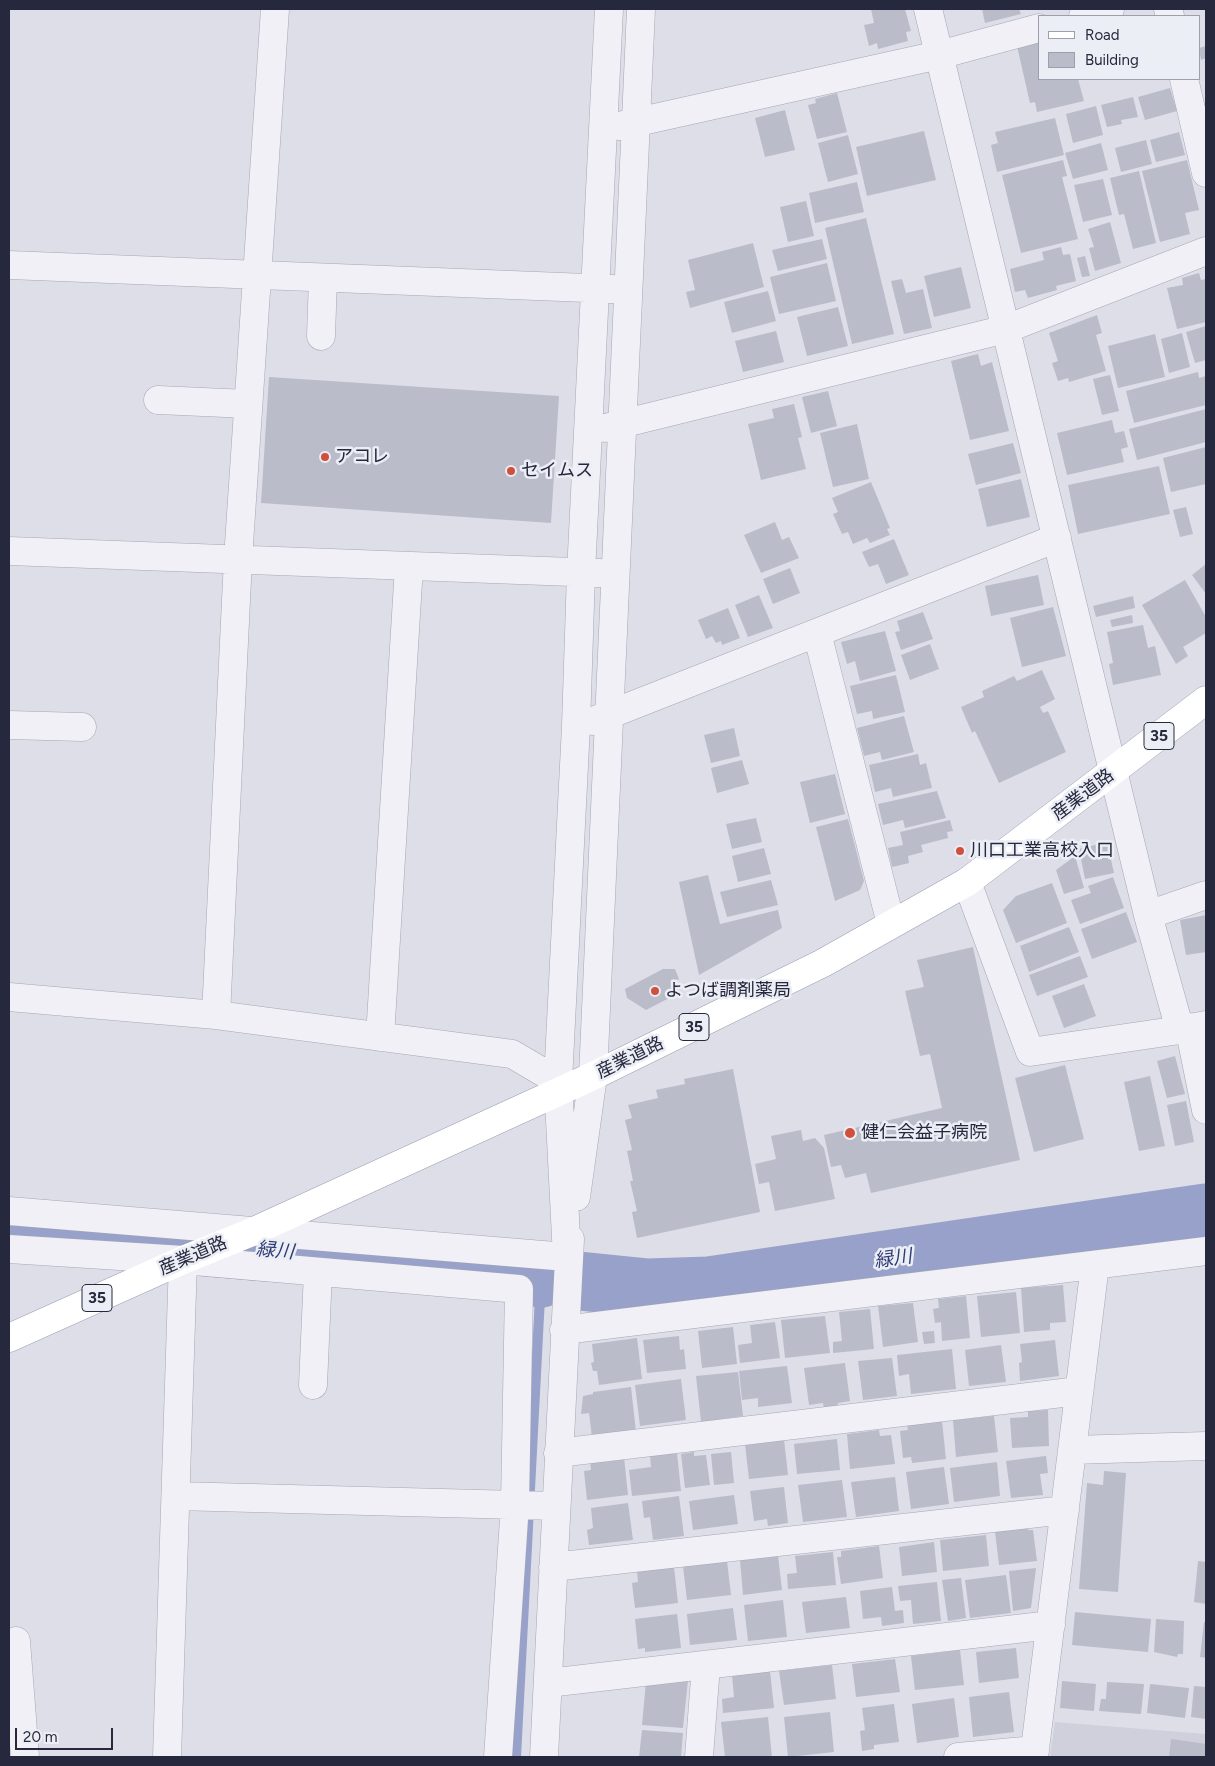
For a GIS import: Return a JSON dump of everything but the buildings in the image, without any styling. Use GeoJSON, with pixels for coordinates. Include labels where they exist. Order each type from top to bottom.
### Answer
{"type":"FeatureCollection","features":[{"type":"Feature","properties":{"kind":"main road","name":"産業道路"},"geometry":{"type":"LineString","coordinates":[[9,1338],[251,1232],[558,1086],[592,1076],[814,968],[967,882],[1206,700]]}},
{"type":"Feature","properties":{"kind":"street"},"geometry":{"type":"LineString","coordinates":[[216,1015],[238,559],[275,9]]}},
{"type":"Feature","properties":{"kind":"street"},"geometry":{"type":"LineString","coordinates":[[567,1259],[558,1086],[609,9]]}},
{"type":"Feature","properties":{"kind":"street"},"geometry":{"type":"LineString","coordinates":[[544,1757],[567,1259],[592,1076],[641,9]]}},
{"type":"Feature","properties":{"kind":"street"},"geometry":{"type":"LineString","coordinates":[[928,9],[1057,538],[1112,773],[1148,915],[1192,1027],[1206,1110]]}},
{"type":"Feature","properties":{"kind":"street"},"geometry":{"type":"LineString","coordinates":[[1087,15],[1110,9]]}},
{"type":"Feature","properties":{"kind":"street"},"geometry":{"type":"LineString","coordinates":[[604,129],[939,55],[1038,28]]}},
{"type":"Feature","properties":{"kind":"street"},"geometry":{"type":"LineString","coordinates":[[1184,80],[1206,173]]}},
{"type":"Feature","properties":{"kind":"street"},"geometry":{"type":"LineString","coordinates":[[588,433],[1006,329],[1206,251]]}},
{"type":"Feature","properties":{"kind":"street"},"geometry":{"type":"LineString","coordinates":[[9,265],[627,290]]}},
{"type":"Feature","properties":{"kind":"street"},"geometry":{"type":"LineString","coordinates":[[321,336],[323,278]]}},
{"type":"Feature","properties":{"kind":"street"},"geometry":{"type":"LineString","coordinates":[[158,400],[248,404]]}},
{"type":"Feature","properties":{"kind":"street"},"geometry":{"type":"LineString","coordinates":[[576,726],[609,716],[1057,538]]}},
{"type":"Feature","properties":{"kind":"street"},"geometry":{"type":"LineString","coordinates":[[9,551],[581,573],[616,572]]}},
{"type":"Feature","properties":{"kind":"street"},"geometry":{"type":"LineString","coordinates":[[380,1036],[409,566]]}},
{"type":"Feature","properties":{"kind":"street"},"geometry":{"type":"LineString","coordinates":[[817,633],[891,924]]}},
{"type":"Feature","properties":{"kind":"street"},"geometry":{"type":"LineString","coordinates":[[9,725],[82,727]]}},
{"type":"Feature","properties":{"kind":"street"},"geometry":{"type":"LineString","coordinates":[[967,882],[1030,1052],[1192,1027]]}},
{"type":"Feature","properties":{"kind":"street"},"geometry":{"type":"LineString","coordinates":[[1148,915],[1206,896]]}},
{"type":"Feature","properties":{"kind":"street"},"geometry":{"type":"LineString","coordinates":[[9,997],[216,1015],[512,1054],[558,1086]]}},
{"type":"Feature","properties":{"kind":"street"},"geometry":{"type":"LineString","coordinates":[[9,1211],[158,1222],[251,1232],[567,1259]]}},
{"type":"Feature","properties":{"kind":"street"},"geometry":{"type":"LineString","coordinates":[[9,1249],[184,1260],[519,1290],[515,1504],[498,1757]]}},
{"type":"Feature","properties":{"kind":"street"},"geometry":{"type":"LineString","coordinates":[[564,1330],[1206,1251]]}},
{"type":"Feature","properties":{"kind":"street"},"geometry":{"type":"LineString","coordinates":[[167,1757],[184,1260]]}},
{"type":"Feature","properties":{"kind":"street"},"geometry":{"type":"LineString","coordinates":[[958,1757],[1034,1754],[1095,1264]]}},
{"type":"Feature","properties":{"kind":"street"},"geometry":{"type":"LineString","coordinates":[[313,1385],[318,1272]]}},
{"type":"Feature","properties":{"kind":"street"},"geometry":{"type":"LineString","coordinates":[[558,1453],[1079,1391]]}},
{"type":"Feature","properties":{"kind":"street"},"geometry":{"type":"LineString","coordinates":[[1072,1450],[1206,1446]]}},
{"type":"Feature","properties":{"kind":"street"},"geometry":{"type":"LineString","coordinates":[[176,1496],[556,1506]]}},
{"type":"Feature","properties":{"kind":"street"},"geometry":{"type":"LineString","coordinates":[[553,1567],[1065,1510]]}},
{"type":"Feature","properties":{"kind":"street"},"geometry":{"type":"LineString","coordinates":[[548,1683],[1050,1626]]}},
{"type":"Feature","properties":{"kind":"street"},"geometry":{"type":"LineString","coordinates":[[16,1641],[24,1757]]}},
{"type":"Feature","properties":{"kind":"street"},"geometry":{"type":"LineString","coordinates":[[698,1757],[706,1665]]}},
{"type":"Feature","properties":{"kind":"shaded area"},"geometry":{"type":"Polygon","coordinates":[[[1055,1722],[1206,1734],[1206,1757],[1050,1757],[1055,1722]]]}},
{"type":"Feature","properties":{"kind":"waterway","name":"緑川"},"geometry":{"type":"LineString","coordinates":[[579,1281],[648,1288],[709,1286],[1206,1213]]}},
{"type":"Feature","properties":{"kind":"waterway","name":"緑川"},"geometry":{"type":"LineString","coordinates":[[9,1230],[255,1251],[455,1265],[541,1278]]}},
{"type":"Feature","properties":{"kind":"waterway"},"geometry":{"type":"LineString","coordinates":[[516,1757],[541,1278],[568,1280]]}},
{"type":"Feature","properties":{"kind":"place","name":"アコレ"},"geometry":{"type":"Point","coordinates":[325,457]}},
{"type":"Feature","properties":{"kind":"place","name":"セイムス"},"geometry":{"type":"Point","coordinates":[511,471]}},
{"type":"Feature","properties":{"kind":"place","name":"川口工業高校入口"},"geometry":{"type":"Point","coordinates":[960,851]}},
{"type":"Feature","properties":{"kind":"place","name":"よつば調剤薬局"},"geometry":{"type":"Point","coordinates":[655,991]}},
{"type":"Feature","properties":{"kind":"place","name":"健仁会益子病院"},"geometry":{"type":"Point","coordinates":[850,1133]}}]}
